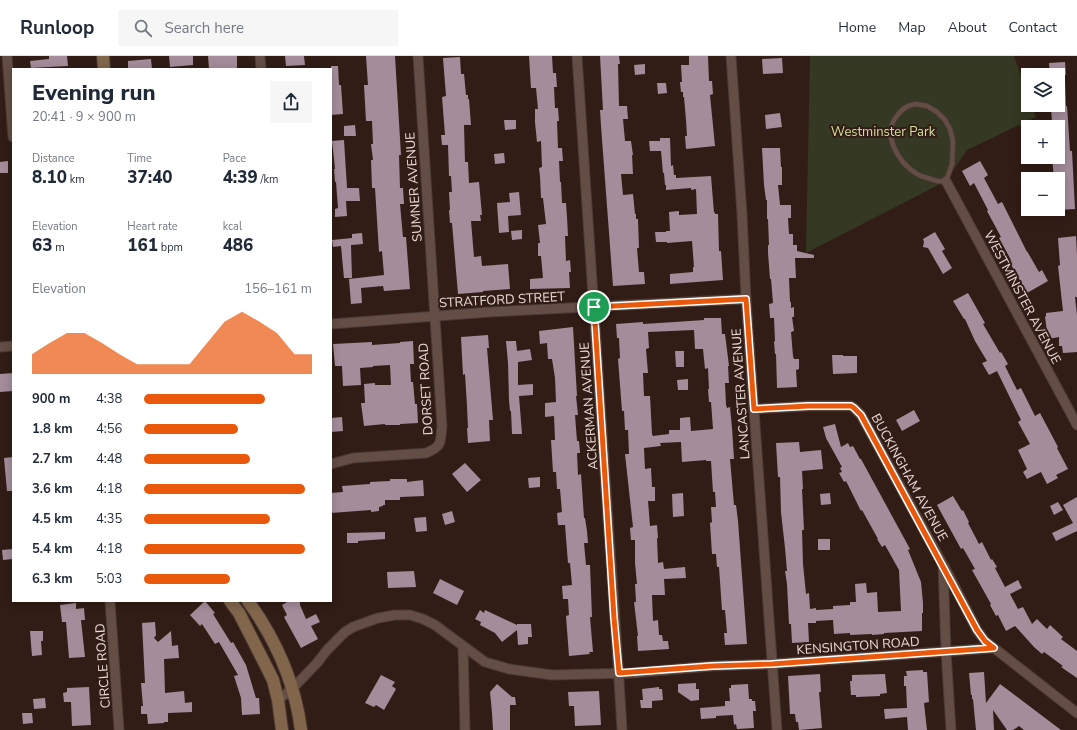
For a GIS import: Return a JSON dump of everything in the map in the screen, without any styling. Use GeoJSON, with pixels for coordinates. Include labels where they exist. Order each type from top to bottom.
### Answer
{"type":"FeatureCollection","features":[{"type":"Feature","properties":{"kind":"street"},"geometry":{"type":"LineString","coordinates":[[7,56],[12,124]]}},
{"type":"Feature","properties":{"kind":"street"},"geometry":{"type":"LineString","coordinates":[[103,56],[104,68]]}},
{"type":"Feature","properties":{"kind":"street"},"geometry":{"type":"LineString","coordinates":[[260,56],[261,68]]}},
{"type":"Feature","properties":{"kind":"street","name":"SUMNER AVENUE"},"geometry":{"type":"LineString","coordinates":[[418,56],[434,316]]}},
{"type":"Feature","properties":{"kind":"street","name":"ACKERMAN AVENUE"},"geometry":{"type":"LineString","coordinates":[[577,56],[622,730]]}},
{"type":"Feature","properties":{"kind":"street","name":"LANCASTER AVENUE"},"geometry":{"type":"LineString","coordinates":[[730,56],[777,730]]}},
{"type":"Feature","properties":{"kind":"street","name":"WESTMINSTER AVENUE"},"geometry":{"type":"LineString","coordinates":[[946,181],[1077,425]]}},
{"type":"Feature","properties":{"kind":"street","name":"STRATFORD STREET"},"geometry":{"type":"LineString","coordinates":[[332,324],[434,316],[746,299]]}},
{"type":"Feature","properties":{"kind":"street","name":"DORSET ROAD"},"geometry":{"type":"LineString","coordinates":[[332,464],[353,458],[426,453],[435,450],[440,444],[442,426],[434,316]]}},
{"type":"Feature","properties":{"kind":"street"},"geometry":{"type":"LineString","coordinates":[[0,347],[12,346]]}},
{"type":"Feature","properties":{"kind":"street","name":"BUCKINGHAM AVENUE"},"geometry":{"type":"LineString","coordinates":[[754,409],[808,406],[851,406],[854,408],[861,415],[977,630],[985,641],[994,648]]}},
{"type":"Feature","properties":{"kind":"street","name":"BUCKINGHAM AVENUE"},"geometry":{"type":"LineString","coordinates":[[943,565],[951,730]]}},
{"type":"Feature","properties":{"kind":"street","name":"CIRCLE ROAD"},"geometry":{"type":"LineString","coordinates":[[110,602],[119,730]]}},
{"type":"Feature","properties":{"kind":"street"},"geometry":{"type":"LineString","coordinates":[[231,602],[239,613],[273,680],[278,700],[282,730]]}},
{"type":"Feature","properties":{"kind":"street"},"geometry":{"type":"LineString","coordinates":[[249,602],[260,617],[280,653],[289,677],[301,730]]}},
{"type":"Feature","properties":{"kind":"street","name":"KENSINGTON ROAD"},"geometry":{"type":"LineString","coordinates":[[278,700],[292,689],[345,632],[352,627],[378,618],[395,615],[410,615],[435,625],[485,662],[509,669],[552,675],[619,673],[712,666],[772,664],[994,648]]}},
{"type":"Feature","properties":{"kind":"street"},"geometry":{"type":"LineString","coordinates":[[463,646],[465,730]]}},
{"type":"Feature","properties":{"kind":"street"},"geometry":{"type":"LineString","coordinates":[[994,648],[1077,713]]}},
{"type":"Feature","properties":{"kind":"lane"},"geometry":{"type":"LineString","coordinates":[[916,104],[927,106],[937,112],[945,120],[953,141],[952,164],[946,181],[941,183],[918,175],[907,167],[896,152],[890,133],[894,120],[900,111],[905,107],[916,104]]}},
{"type":"Feature","properties":{"kind":"green space","name":"Westminster Park"},"geometry":{"type":"Polygon","coordinates":[[[810,56],[1014,56],[1021,76],[1021,112],[1034,112],[1036,117],[1030,120],[1021,120],[1021,124],[967,150],[946,181],[806,253],[810,56]]]}},
{"type":"Feature","properties":{"kind":"building"},"geometry":{"type":"Polygon","coordinates":[[[49,56],[67,56],[68,66],[31,68],[30,61],[49,59],[49,56]]]}},
{"type":"Feature","properties":{"kind":"building"},"geometry":{"type":"Polygon","coordinates":[[[169,56],[193,56],[193,65],[170,67],[169,56]]]}},
{"type":"Feature","properties":{"kind":"building"},"geometry":{"type":"Polygon","coordinates":[[[208,56],[237,56],[237,68],[209,68],[208,56]]]}},
{"type":"Feature","properties":{"kind":"building"},"geometry":{"type":"Polygon","coordinates":[[[285,56],[304,56],[305,65],[286,66],[285,56]]]}},
{"type":"Feature","properties":{"kind":"building"},"geometry":{"type":"Polygon","coordinates":[[[366,56],[395,56],[401,155],[399,155],[400,188],[403,188],[404,204],[400,204],[403,237],[406,237],[410,289],[384,291],[383,286],[361,288],[362,303],[351,304],[349,279],[384,275],[382,251],[379,252],[375,188],[372,188],[372,121],[366,121],[364,85],[368,85],[366,56]]]}},
{"type":"Feature","properties":{"kind":"building"},"geometry":{"type":"Polygon","coordinates":[[[529,56],[552,56],[553,73],[556,73],[557,87],[554,87],[555,108],[558,108],[559,121],[557,121],[558,148],[562,148],[563,161],[559,161],[560,182],[562,203],[566,203],[568,236],[565,236],[566,261],[570,260],[570,288],[530,289],[530,279],[543,278],[541,256],[538,256],[538,243],[540,243],[538,225],[546,224],[543,198],[541,198],[539,168],[542,167],[541,141],[537,142],[535,122],[535,109],[538,109],[536,88],[531,88],[529,56]]]}},
{"type":"Feature","properties":{"kind":"building"},"geometry":{"type":"Polygon","coordinates":[[[600,56],[619,56],[619,106],[627,106],[628,119],[623,119],[625,141],[631,141],[633,155],[633,174],[621,174],[623,195],[633,194],[636,219],[638,219],[639,248],[637,248],[639,272],[644,272],[645,284],[613,286],[600,110],[603,110],[600,56]]]}},
{"type":"Feature","properties":{"kind":"building"},"geometry":{"type":"Polygon","coordinates":[[[689,56],[708,56],[709,81],[712,81],[713,94],[710,95],[715,146],[686,149],[685,136],[687,136],[684,97],[683,92],[681,92],[680,82],[682,82],[681,65],[689,65],[689,56]]]}},
{"type":"Feature","properties":{"kind":"building"},"geometry":{"type":"Polygon","coordinates":[[[460,57],[461,74],[464,74],[466,95],[468,95],[469,99],[471,125],[464,125],[465,162],[468,162],[469,183],[479,182],[482,215],[480,215],[481,221],[471,221],[474,257],[481,256],[482,266],[508,264],[510,289],[458,294],[452,223],[450,223],[449,210],[449,192],[452,192],[451,176],[449,176],[448,145],[442,145],[441,135],[445,135],[442,97],[446,96],[443,58],[460,57]]]}},
{"type":"Feature","properties":{"kind":"building"},"geometry":{"type":"Polygon","coordinates":[[[782,58],[783,73],[763,74],[762,59],[782,58]]]}},
{"type":"Feature","properties":{"kind":"building"},"geometry":{"type":"Polygon","coordinates":[[[151,59],[152,68],[128,68],[128,61],[151,59]]]}},
{"type":"Feature","properties":{"kind":"building"},"geometry":{"type":"Polygon","coordinates":[[[1065,62],[1066,75],[1065,68],[1049,68],[1049,63],[1065,62]]]}},
{"type":"Feature","properties":{"kind":"building"},"geometry":{"type":"Polygon","coordinates":[[[645,64],[645,74],[635,75],[634,65],[645,64]]]}},
{"type":"Feature","properties":{"kind":"building"},"geometry":{"type":"Polygon","coordinates":[[[331,66],[338,66],[343,114],[332,115],[331,66]]]}},
{"type":"Feature","properties":{"kind":"building"},"geometry":{"type":"Polygon","coordinates":[[[1065,79],[1070,151],[1072,151],[1075,209],[1065,210],[1065,172],[1053,172],[1053,164],[1065,164],[1065,120],[1052,120],[1051,112],[1065,112],[1065,79]]]}},
{"type":"Feature","properties":{"kind":"building"},"geometry":{"type":"Polygon","coordinates":[[[657,83],[666,83],[667,93],[658,94],[657,83]]]}},
{"type":"Feature","properties":{"kind":"building"},"geometry":{"type":"Polygon","coordinates":[[[780,113],[782,127],[766,129],[765,115],[780,113]]]}},
{"type":"Feature","properties":{"kind":"building"},"geometry":{"type":"Polygon","coordinates":[[[504,120],[516,120],[516,129],[505,130],[504,120]]]}},
{"type":"Feature","properties":{"kind":"building"},"geometry":{"type":"Polygon","coordinates":[[[355,125],[356,136],[344,136],[344,126],[355,125]]]}},
{"type":"Feature","properties":{"kind":"building"},"geometry":{"type":"Polygon","coordinates":[[[660,138],[670,138],[671,166],[673,165],[674,175],[676,175],[676,178],[711,176],[714,213],[715,212],[715,214],[718,214],[719,251],[721,251],[723,280],[670,284],[670,274],[693,272],[692,241],[667,243],[656,242],[655,232],[670,231],[669,212],[679,211],[679,215],[697,214],[696,189],[666,190],[661,151],[650,151],[649,141],[660,141],[660,138]]]}},
{"type":"Feature","properties":{"kind":"building"},"geometry":{"type":"Polygon","coordinates":[[[344,140],[347,188],[359,188],[360,201],[346,201],[347,216],[335,217],[335,209],[338,208],[332,141],[344,140]]]}},
{"type":"Feature","properties":{"kind":"building"},"geometry":{"type":"Polygon","coordinates":[[[762,148],[780,148],[782,185],[778,185],[780,205],[791,205],[791,218],[788,218],[789,234],[793,234],[793,245],[797,245],[797,251],[814,255],[814,258],[795,258],[796,278],[789,278],[791,308],[794,307],[794,317],[792,317],[794,331],[791,332],[793,356],[794,359],[799,359],[799,369],[796,370],[797,387],[777,388],[774,318],[770,318],[769,304],[773,303],[768,253],[767,200],[764,185],[762,148]]]}},
{"type":"Feature","properties":{"kind":"building"},"geometry":{"type":"Polygon","coordinates":[[[504,153],[505,163],[495,164],[494,154],[504,153]]]}},
{"type":"Feature","properties":{"kind":"building"},"geometry":{"type":"Polygon","coordinates":[[[8,161],[8,173],[0,173],[0,162],[8,161]]]}},
{"type":"Feature","properties":{"kind":"building"},"geometry":{"type":"Polygon","coordinates":[[[980,161],[988,175],[984,178],[998,204],[1002,202],[1027,252],[1039,272],[1042,270],[1048,281],[1027,293],[1009,261],[1011,260],[999,238],[1001,237],[974,183],[970,186],[962,171],[980,161]]]}},
{"type":"Feature","properties":{"kind":"building"},"geometry":{"type":"Polygon","coordinates":[[[519,192],[521,215],[508,216],[509,232],[499,233],[497,203],[510,202],[509,193],[519,192]]]}},
{"type":"Feature","properties":{"kind":"building"},"geometry":{"type":"Polygon","coordinates":[[[522,230],[522,239],[512,240],[511,231],[522,230]]]}},
{"type":"Feature","properties":{"kind":"building"},"geometry":{"type":"Polygon","coordinates":[[[935,232],[945,249],[942,251],[952,268],[943,274],[928,248],[923,247],[923,239],[935,232]]]}},
{"type":"Feature","properties":{"kind":"building"},"geometry":{"type":"Polygon","coordinates":[[[362,233],[363,244],[351,245],[352,278],[344,278],[341,246],[333,247],[332,240],[352,238],[352,234],[362,233]]]}},
{"type":"Feature","properties":{"kind":"building"},"geometry":{"type":"Polygon","coordinates":[[[1076,236],[1077,297],[1075,297],[1077,315],[1077,352],[1063,353],[1062,346],[1059,346],[1059,337],[1048,339],[1045,317],[1046,313],[1063,311],[1058,266],[1060,265],[1058,238],[1076,236]]]}},
{"type":"Feature","properties":{"kind":"building"},"geometry":{"type":"Polygon","coordinates":[[[968,293],[985,323],[983,324],[1008,364],[1005,366],[1017,390],[1021,388],[1035,416],[1040,413],[1068,469],[1056,475],[1058,478],[1047,484],[1041,472],[1027,479],[1023,472],[1027,469],[1018,450],[1030,444],[1018,422],[1021,420],[997,371],[989,375],[982,363],[987,361],[975,341],[965,319],[953,301],[968,293]]]}},
{"type":"Feature","properties":{"kind":"building"},"geometry":{"type":"Polygon","coordinates":[[[704,318],[721,318],[722,334],[725,334],[729,366],[729,383],[725,383],[726,405],[727,408],[730,407],[732,428],[734,459],[730,459],[734,505],[736,505],[738,521],[747,644],[725,645],[724,633],[727,633],[725,610],[722,610],[719,567],[717,567],[716,554],[712,554],[710,523],[712,522],[711,507],[716,507],[715,492],[713,492],[711,461],[682,462],[681,442],[660,443],[661,446],[644,448],[645,469],[651,468],[652,487],[655,487],[655,501],[648,501],[650,526],[657,525],[658,563],[663,562],[664,569],[685,567],[686,578],[664,579],[665,595],[652,595],[653,621],[658,620],[659,635],[662,635],[663,641],[668,641],[669,649],[638,651],[638,636],[634,602],[636,602],[635,584],[637,584],[635,540],[631,540],[630,528],[633,527],[625,454],[629,454],[628,430],[625,430],[624,411],[622,411],[618,359],[620,358],[619,338],[617,338],[616,324],[643,322],[643,324],[704,320],[704,318]],[[694,330],[648,332],[649,348],[646,349],[648,373],[643,373],[644,396],[650,396],[653,436],[669,434],[669,430],[680,430],[680,418],[690,417],[691,431],[713,429],[711,402],[709,402],[708,368],[705,369],[703,349],[695,349],[694,330]]]}},
{"type":"Feature","properties":{"kind":"building"},"geometry":{"type":"Polygon","coordinates":[[[573,327],[578,415],[575,415],[577,441],[579,441],[580,453],[577,453],[578,475],[581,474],[584,518],[587,531],[588,543],[584,543],[586,565],[590,565],[592,617],[590,617],[593,652],[589,652],[590,654],[569,656],[566,616],[569,615],[568,599],[563,599],[562,586],[572,585],[570,563],[568,563],[565,525],[558,525],[557,513],[562,512],[560,489],[557,489],[556,472],[553,472],[551,440],[555,440],[554,416],[545,417],[545,403],[556,402],[555,378],[552,359],[548,359],[547,343],[540,344],[539,331],[573,327]]]}},
{"type":"Feature","properties":{"kind":"building"},"geometry":{"type":"Polygon","coordinates":[[[488,335],[489,348],[487,348],[493,420],[489,420],[490,441],[468,443],[465,374],[463,375],[461,337],[488,335]]]}},
{"type":"Feature","properties":{"kind":"building"},"geometry":{"type":"Polygon","coordinates":[[[413,341],[414,364],[410,364],[411,382],[413,382],[415,404],[417,404],[418,423],[364,426],[361,403],[365,403],[364,384],[375,383],[375,385],[391,385],[390,365],[360,368],[361,385],[343,386],[342,366],[335,366],[333,344],[372,342],[372,345],[413,341]]]}},
{"type":"Feature","properties":{"kind":"building"},"geometry":{"type":"Polygon","coordinates":[[[506,341],[516,341],[517,351],[530,349],[532,360],[518,362],[518,385],[533,384],[533,395],[519,396],[522,434],[512,434],[506,341]]]}},
{"type":"Feature","properties":{"kind":"building"},"geometry":{"type":"Polygon","coordinates":[[[675,351],[684,351],[684,367],[676,367],[675,351]]]}},
{"type":"Feature","properties":{"kind":"building"},"geometry":{"type":"Polygon","coordinates":[[[832,355],[857,356],[857,373],[833,374],[832,355]]]}},
{"type":"Feature","properties":{"kind":"building"},"geometry":{"type":"Polygon","coordinates":[[[12,373],[12,391],[0,392],[0,374],[12,373]]]}},
{"type":"Feature","properties":{"kind":"building"},"geometry":{"type":"Polygon","coordinates":[[[688,379],[688,390],[678,390],[677,380],[688,379]]]}},
{"type":"Feature","properties":{"kind":"building"},"geometry":{"type":"Polygon","coordinates":[[[914,410],[920,421],[902,431],[896,420],[914,410]]]}},
{"type":"Feature","properties":{"kind":"building"},"geometry":{"type":"Polygon","coordinates":[[[342,417],[343,431],[332,432],[332,418],[342,417]]]}},
{"type":"Feature","properties":{"kind":"building"},"geometry":{"type":"Polygon","coordinates":[[[835,424],[841,447],[848,443],[850,447],[853,446],[910,549],[908,550],[921,582],[923,603],[922,631],[872,635],[850,635],[850,633],[834,634],[833,620],[816,621],[816,623],[808,623],[809,642],[792,643],[791,624],[789,624],[785,571],[787,571],[776,443],[799,442],[800,452],[821,450],[823,469],[802,471],[804,530],[802,530],[803,564],[806,594],[809,593],[810,609],[833,609],[833,606],[850,605],[850,602],[856,602],[855,584],[866,583],[867,593],[877,592],[878,612],[901,611],[899,570],[885,545],[882,547],[877,539],[846,481],[844,482],[839,473],[842,472],[840,468],[842,467],[826,438],[823,427],[835,424]]]}},
{"type":"Feature","properties":{"kind":"building"},"geometry":{"type":"Polygon","coordinates":[[[12,457],[12,491],[7,491],[4,458],[12,457]]]}},
{"type":"Feature","properties":{"kind":"building"},"geometry":{"type":"Polygon","coordinates":[[[465,463],[481,480],[467,492],[452,474],[465,463]]]}},
{"type":"Feature","properties":{"kind":"building"},"geometry":{"type":"Polygon","coordinates":[[[540,477],[540,487],[529,488],[528,478],[540,477]]]}},
{"type":"Feature","properties":{"kind":"building"},"geometry":{"type":"Polygon","coordinates":[[[390,479],[407,479],[407,482],[423,480],[424,496],[400,497],[400,500],[385,500],[385,505],[379,507],[379,511],[371,512],[371,510],[332,513],[332,493],[343,492],[342,486],[390,481],[390,479]]]}},
{"type":"Feature","properties":{"kind":"building"},"geometry":{"type":"Polygon","coordinates":[[[683,493],[684,516],[673,517],[672,494],[683,493]]]}},
{"type":"Feature","properties":{"kind":"building"},"geometry":{"type":"Polygon","coordinates":[[[830,493],[831,504],[821,505],[820,494],[830,493]]]}},
{"type":"Feature","properties":{"kind":"building"},"geometry":{"type":"Polygon","coordinates":[[[953,496],[962,511],[963,510],[979,544],[982,542],[991,560],[992,559],[997,567],[995,568],[1005,587],[1018,580],[1022,588],[1010,594],[1018,609],[1023,607],[1032,624],[1037,619],[1047,629],[1050,625],[1063,637],[1061,639],[1077,651],[1077,678],[1061,667],[1063,666],[1044,652],[1042,654],[1015,626],[1006,631],[998,615],[996,616],[972,570],[975,569],[963,548],[961,549],[937,505],[953,496]]]}},
{"type":"Feature","properties":{"kind":"building"},"geometry":{"type":"Polygon","coordinates":[[[1077,497],[1077,531],[1056,541],[1052,533],[1073,523],[1063,505],[1077,497]]]}},
{"type":"Feature","properties":{"kind":"building"},"geometry":{"type":"Polygon","coordinates":[[[1058,502],[1063,510],[1054,515],[1050,506],[1058,502]]]}},
{"type":"Feature","properties":{"kind":"building"},"geometry":{"type":"Polygon","coordinates":[[[452,511],[455,522],[445,525],[442,514],[452,511]]]}},
{"type":"Feature","properties":{"kind":"building"},"geometry":{"type":"Polygon","coordinates":[[[426,517],[427,531],[416,532],[414,518],[426,517]]]}},
{"type":"Feature","properties":{"kind":"building"},"geometry":{"type":"Polygon","coordinates":[[[385,532],[385,539],[347,543],[347,533],[385,532]]]}},
{"type":"Feature","properties":{"kind":"building"},"geometry":{"type":"Polygon","coordinates":[[[818,539],[830,539],[830,550],[818,550],[818,539]]]}},
{"type":"Feature","properties":{"kind":"building"},"geometry":{"type":"Polygon","coordinates":[[[12,549],[12,559],[3,560],[2,550],[12,549]]]}},
{"type":"Feature","properties":{"kind":"building"},"geometry":{"type":"Polygon","coordinates":[[[414,571],[416,587],[388,588],[387,572],[414,571]]]}},
{"type":"Feature","properties":{"kind":"building"},"geometry":{"type":"Polygon","coordinates":[[[440,579],[464,591],[457,605],[433,593],[440,579]]]}},
{"type":"Feature","properties":{"kind":"building"},"geometry":{"type":"Polygon","coordinates":[[[204,602],[206,602],[215,613],[213,614],[231,643],[233,642],[246,665],[256,698],[259,698],[260,714],[242,715],[241,698],[234,676],[238,675],[219,642],[215,644],[202,624],[200,626],[190,615],[204,602]]]}},
{"type":"Feature","properties":{"kind":"building"},"geometry":{"type":"Polygon","coordinates":[[[287,602],[300,602],[306,619],[316,614],[320,622],[311,626],[318,639],[301,648],[284,617],[287,615],[282,605],[287,602]]]}},
{"type":"Feature","properties":{"kind":"building"},"geometry":{"type":"Polygon","coordinates":[[[76,603],[76,609],[84,608],[85,620],[81,620],[85,657],[69,658],[66,622],[62,622],[60,605],[76,603]]]}},
{"type":"Feature","properties":{"kind":"building"},"geometry":{"type":"Polygon","coordinates":[[[480,610],[484,613],[485,610],[517,625],[531,624],[532,637],[528,637],[528,644],[518,645],[517,630],[502,642],[495,633],[480,625],[481,622],[475,619],[480,610]]]}},
{"type":"Feature","properties":{"kind":"building"},"geometry":{"type":"Polygon","coordinates":[[[155,622],[156,635],[154,638],[158,642],[171,631],[172,646],[178,645],[179,658],[164,659],[165,693],[184,691],[185,703],[192,702],[192,712],[168,713],[168,722],[148,724],[147,714],[141,714],[141,706],[143,706],[141,683],[145,683],[142,623],[155,622]]]}},
{"type":"Feature","properties":{"kind":"building"},"geometry":{"type":"Polygon","coordinates":[[[30,631],[43,631],[43,641],[41,641],[42,655],[32,656],[30,631]]]}},
{"type":"Feature","properties":{"kind":"building"},"geometry":{"type":"Polygon","coordinates":[[[923,670],[923,672],[927,672],[929,702],[924,703],[927,730],[908,730],[907,717],[885,719],[884,709],[907,708],[906,686],[904,686],[904,676],[907,676],[906,671],[923,670]]]}},
{"type":"Feature","properties":{"kind":"building"},"geometry":{"type":"Polygon","coordinates":[[[984,672],[986,703],[1000,684],[1061,730],[1024,730],[1019,726],[1013,730],[1007,730],[993,710],[994,730],[976,730],[969,673],[984,672]]]}},
{"type":"Feature","properties":{"kind":"building"},"geometry":{"type":"Polygon","coordinates":[[[820,674],[821,692],[819,692],[822,728],[799,730],[795,714],[790,714],[788,676],[820,674]]]}},
{"type":"Feature","properties":{"kind":"building"},"geometry":{"type":"Polygon","coordinates":[[[885,674],[887,693],[880,694],[880,696],[856,697],[856,695],[851,695],[850,681],[852,681],[852,675],[885,674]]]}},
{"type":"Feature","properties":{"kind":"building"},"geometry":{"type":"Polygon","coordinates":[[[381,675],[395,682],[392,686],[396,689],[384,710],[376,705],[374,707],[365,703],[381,675]]]}},
{"type":"Feature","properties":{"kind":"building"},"geometry":{"type":"Polygon","coordinates":[[[696,683],[696,689],[699,689],[699,700],[691,701],[678,692],[678,684],[696,683]]]}},
{"type":"Feature","properties":{"kind":"building"},"geometry":{"type":"Polygon","coordinates":[[[497,684],[512,697],[515,697],[516,705],[510,705],[510,730],[493,730],[490,692],[497,684]]]}},
{"type":"Feature","properties":{"kind":"building"},"geometry":{"type":"Polygon","coordinates":[[[748,684],[749,699],[755,701],[756,711],[753,711],[754,728],[737,729],[736,724],[734,725],[733,715],[701,719],[700,708],[725,706],[725,701],[730,701],[729,688],[731,688],[731,685],[748,684]]]}},
{"type":"Feature","properties":{"kind":"building"},"geometry":{"type":"Polygon","coordinates":[[[89,687],[91,725],[72,726],[71,702],[64,702],[63,693],[67,692],[67,688],[89,687]]]}},
{"type":"Feature","properties":{"kind":"building"},"geometry":{"type":"Polygon","coordinates":[[[659,687],[659,689],[662,689],[663,700],[652,701],[652,708],[641,708],[640,700],[643,700],[642,689],[659,687]]]}},
{"type":"Feature","properties":{"kind":"building"},"geometry":{"type":"Polygon","coordinates":[[[599,691],[601,725],[575,726],[574,706],[569,706],[568,692],[599,691]]]}},
{"type":"Feature","properties":{"kind":"building"},"geometry":{"type":"Polygon","coordinates":[[[45,698],[46,708],[34,709],[33,699],[45,698]]]}},
{"type":"Feature","properties":{"kind":"building"},"geometry":{"type":"Polygon","coordinates":[[[22,713],[32,713],[33,723],[23,724],[22,713]]]}},
{"type":"Feature","properties":{"kind":"route"},"geometry":{"type":"LineString","coordinates":[[746,299],[754,409],[808,406],[851,406],[854,408],[861,415],[977,630],[985,641],[994,648],[619,673],[614,618],[594,307],[746,299]]}}]}
